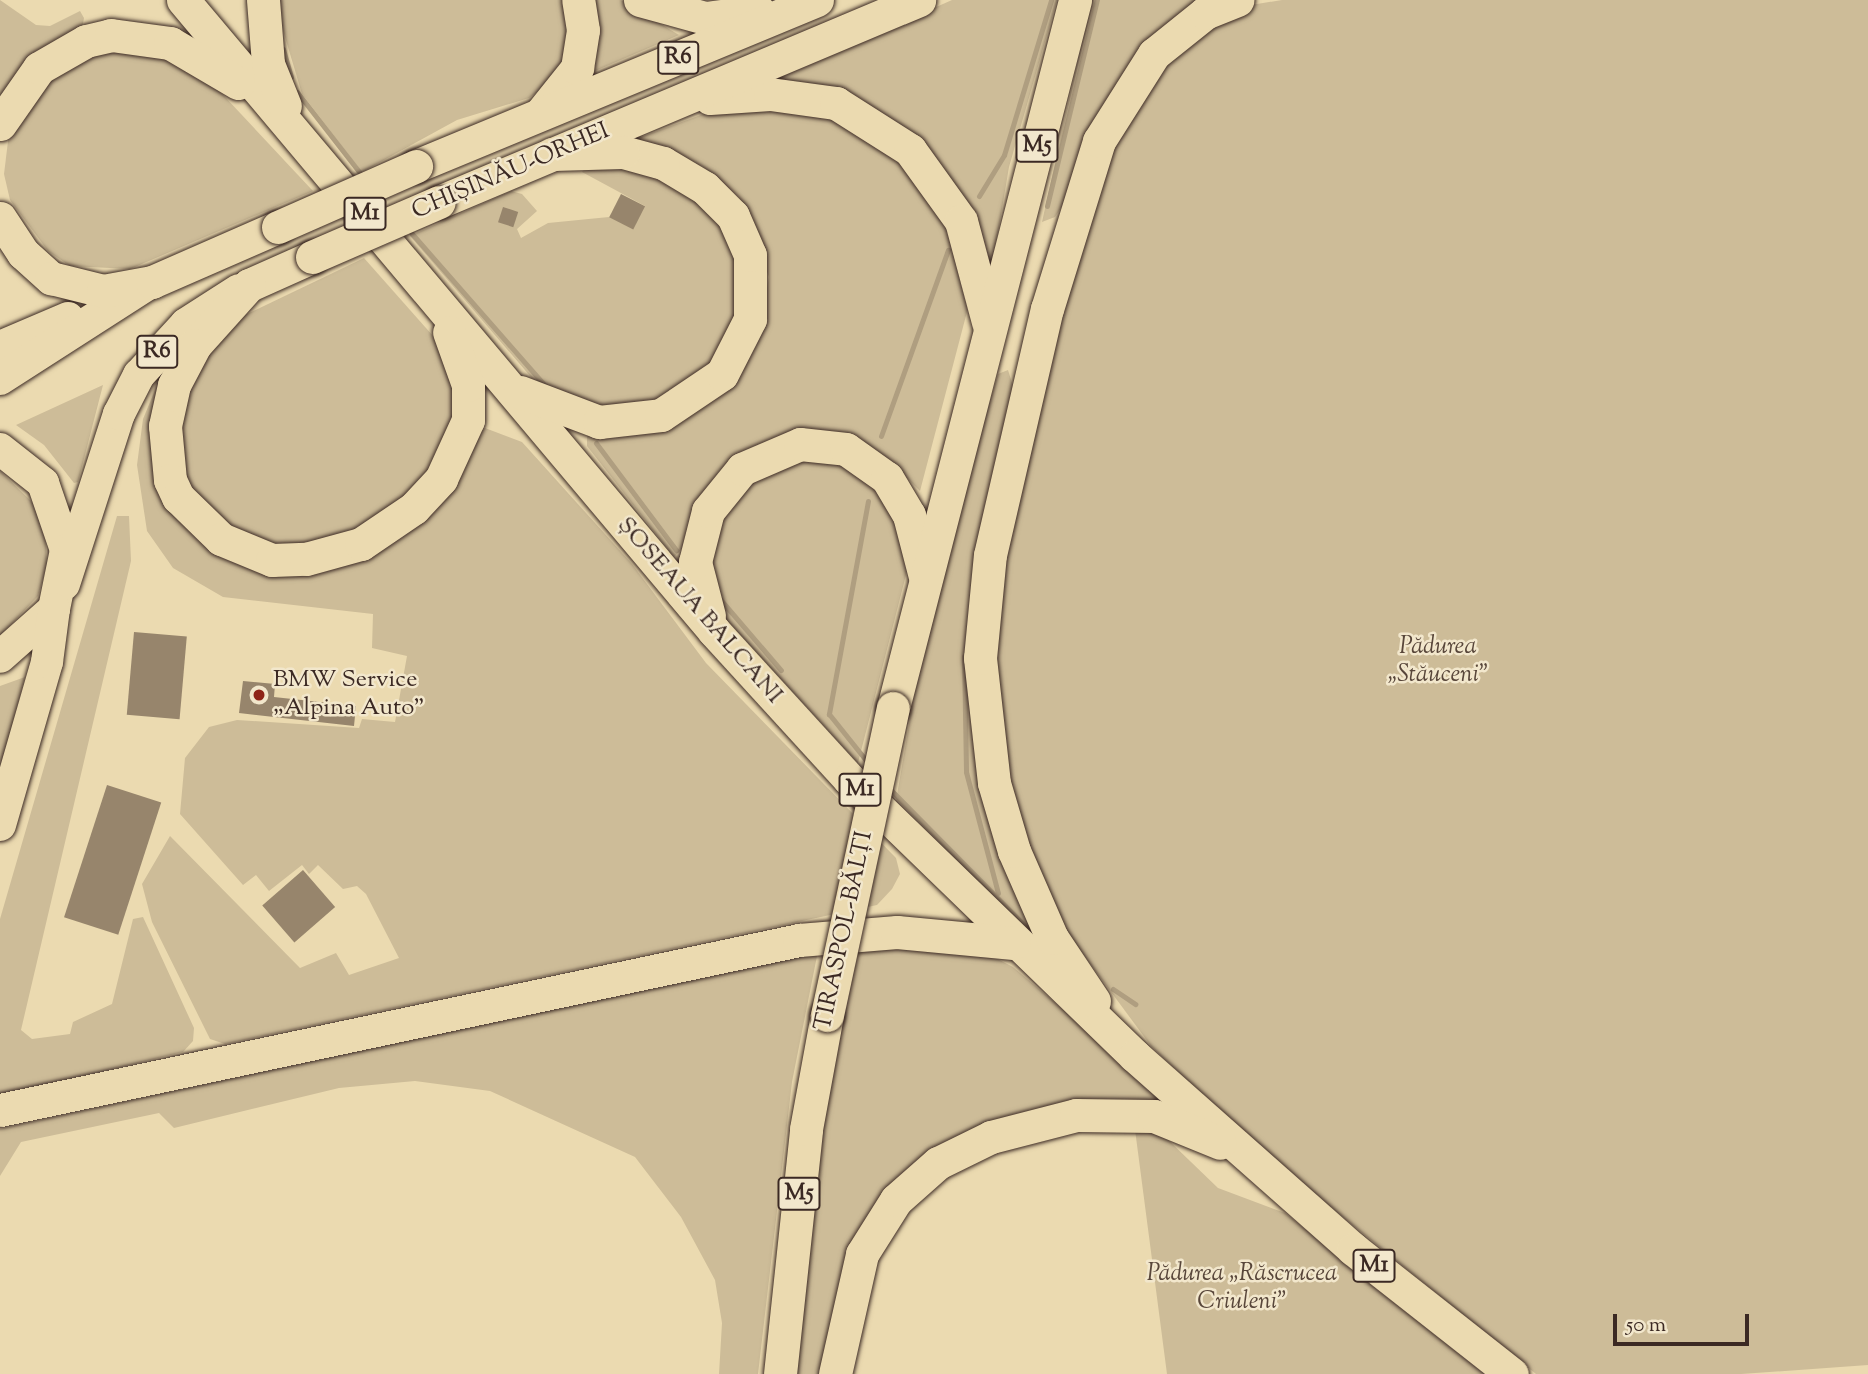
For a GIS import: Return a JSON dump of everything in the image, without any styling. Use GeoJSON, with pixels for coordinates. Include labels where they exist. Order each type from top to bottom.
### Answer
{"type":"FeatureCollection","features":[{"type":"Feature","properties":{"kind":"highway","name":"M1"},"geometry":{"type":"LineString","coordinates":[[183,0],[297,134]]}},
{"type":"Feature","properties":{"kind":"highway"},"geometry":{"type":"LineString","coordinates":[[263,0],[268,64],[297,134]]}},
{"type":"Feature","properties":{"kind":"highway"},"geometry":{"type":"LineString","coordinates":[[538,116],[577,68],[583,30],[578,0]]}},
{"type":"Feature","properties":{"kind":"highway"},"geometry":{"type":"LineString","coordinates":[[640,0],[705,18],[817,0]]}},
{"type":"Feature","properties":{"kind":"highway","name":"CHIȘINĂU-ORHEI"},"geometry":{"type":"LineString","coordinates":[[152,282],[416,166],[817,0]]}},
{"type":"Feature","properties":{"kind":"highway","name":"CHIȘINĂU-ORHEI"},"geometry":{"type":"LineString","coordinates":[[249,285],[919,0]]}},
{"type":"Feature","properties":{"kind":"highway","name":"M5"},"geometry":{"type":"LineString","coordinates":[[1001,292],[1075,0]]}},
{"type":"Feature","properties":{"kind":"highway"},"geometry":{"type":"LineString","coordinates":[[1135,1056],[1052,937],[1014,851],[983,711],[990,555],[1047,309],[1115,110],[1178,32],[1237,0]]}},
{"type":"Feature","properties":{"kind":"highway"},"geometry":{"type":"LineString","coordinates":[[0,124],[39,68],[86,41],[111,36],[170,43],[270,103]]}},
{"type":"Feature","properties":{"kind":"highway"},"geometry":{"type":"LineString","coordinates":[[673,103],[803,96],[836,103],[885,130],[929,170],[955,209],[972,247],[990,334]]}},
{"type":"Feature","properties":{"kind":"highway","name":"ȘOSEAUA BALCANI"},"geometry":{"type":"LineString","coordinates":[[297,134],[714,631],[849,779],[1013,943],[1135,1056]]}},
{"type":"Feature","properties":{"kind":"highway"},"geometry":{"type":"LineString","coordinates":[[503,382],[581,419],[618,422],[661,415],[722,374],[750,319],[750,255],[733,216],[705,188],[663,163],[623,152],[552,154]]}},
{"type":"Feature","properties":{"kind":"highway"},"geometry":{"type":"LineString","coordinates":[[0,218],[23,253],[68,286],[103,291],[152,282]]}},
{"type":"Feature","properties":{"kind":"highway"},"geometry":{"type":"LineString","coordinates":[[249,285],[182,365],[167,407],[164,445],[174,489],[200,521],[221,539],[272,559],[306,559],[361,544],[414,508],[441,479],[463,439],[470,403],[463,365],[432,295]]}},
{"type":"Feature","properties":{"kind":"highway"},"geometry":{"type":"LineString","coordinates":[[1001,292],[1047,309]]}},
{"type":"Feature","properties":{"kind":"highway","name":"TIRASPOL-BĂLȚI"},"geometry":{"type":"LineString","coordinates":[[780,1374],[806,1129],[827,1016],[893,708],[1001,292]]}},
{"type":"Feature","properties":{"kind":"highway"},"geometry":{"type":"LineString","coordinates":[[714,631],[696,574],[703,523],[731,479],[780,449],[835,445],[887,478],[909,515],[926,583]]}},
{"type":"Feature","properties":{"kind":"highway"},"geometry":{"type":"LineString","coordinates":[[0,1110],[799,940],[897,932],[1013,943]]}},
{"type":"Feature","properties":{"kind":"highway","name":"M1"},"geometry":{"type":"LineString","coordinates":[[1135,1056],[1353,1249],[1512,1374]]}},
{"type":"Feature","properties":{"kind":"highway"},"geometry":{"type":"LineString","coordinates":[[835,1374],[851,1286],[878,1224],[938,1163],[967,1146],[1076,1115],[1116,1112],[1154,1116],[1242,1151]]}},
{"type":"Feature","properties":{"kind":"main road","name":"CHIȘINĂU-ORHEI"},"geometry":{"type":"LineString","coordinates":[[0,379],[122,298],[152,282]]}},
{"type":"Feature","properties":{"kind":"main road","name":"CHIȘINĂU-ORHEI"},"geometry":{"type":"LineString","coordinates":[[0,825],[47,662],[59,596],[119,414],[139,375],[186,324],[249,285]]}},
{"type":"Feature","properties":{"kind":"main road"},"geometry":{"type":"LineString","coordinates":[[0,347],[122,298]]}},
{"type":"Feature","properties":{"kind":"main road","name":"R6"},"geometry":{"type":"LineString","coordinates":[[0,449],[21,460],[51,497],[66,550],[59,596],[29,637],[0,657]]}},
{"type":"Feature","properties":{"kind":"green space"},"geometry":{"type":"Polygon","coordinates":[[[0,0],[36,25],[50,26],[80,11],[84,18],[81,35],[0,100],[0,0]]]}},
{"type":"Feature","properties":{"kind":"green space"},"geometry":{"type":"Polygon","coordinates":[[[274,0],[568,0],[572,45],[549,83],[529,98],[457,120],[362,172],[302,94],[274,0]]]}},
{"type":"Feature","properties":{"kind":"green space"},"geometry":{"type":"Polygon","coordinates":[[[590,0],[621,0],[679,35],[595,71],[590,0]]]}},
{"type":"Feature","properties":{"kind":"green space"},"geometry":{"type":"Polygon","coordinates":[[[952,0],[1057,0],[1009,167],[992,268],[945,178],[765,83],[952,0]]]}},
{"type":"Feature","properties":{"kind":"green space"},"geometry":{"type":"Polygon","coordinates":[[[1091,0],[1219,0],[1187,17],[1055,217],[1042,222],[1091,0]]]}},
{"type":"Feature","properties":{"kind":"green space","name":"Pădurea „Stăuceni”"},"geometry":{"type":"Polygon","coordinates":[[[1282,0],[1868,0],[1868,1365],[1741,1374],[1536,1374],[1258,1148],[1151,1046],[1069,935],[1018,834],[989,640],[1028,435],[1108,154],[1184,36],[1251,5],[1282,0]]]}},
{"type":"Feature","properties":{"kind":"green space"},"geometry":{"type":"Polygon","coordinates":[[[127,44],[196,66],[313,191],[130,269],[70,266],[48,251],[10,200],[4,174],[11,117],[58,63],[127,44]]]}},
{"type":"Feature","properties":{"kind":"green space"},"geometry":{"type":"Polygon","coordinates":[[[717,109],[805,109],[883,141],[948,225],[968,308],[920,491],[899,470],[789,437],[674,557],[587,446],[587,435],[744,361],[757,343],[769,277],[739,197],[702,166],[633,146],[633,140],[717,109]]]}},
{"type":"Feature","properties":{"kind":"green space"},"geometry":{"type":"Polygon","coordinates":[[[631,162],[703,202],[732,237],[745,297],[720,356],[666,399],[605,409],[542,390],[410,236],[511,191],[522,194],[537,211],[517,229],[521,238],[548,223],[609,217],[645,206],[582,172],[588,163],[631,162]]]}},
{"type":"Feature","properties":{"kind":"green space"},"geometry":{"type":"Polygon","coordinates":[[[364,258],[449,354],[456,434],[399,510],[309,551],[247,540],[196,503],[174,453],[182,393],[224,325],[364,258]]]}},
{"type":"Feature","properties":{"kind":"green space"},"geometry":{"type":"Polygon","coordinates":[[[1008,370],[1018,402],[974,601],[1039,944],[896,801],[918,672],[971,465],[998,374],[1008,370]]]}},
{"type":"Feature","properties":{"kind":"green space"},"geometry":{"type":"Polygon","coordinates":[[[158,383],[187,523],[328,567],[485,428],[522,442],[632,564],[706,663],[896,858],[900,874],[892,889],[877,905],[225,1044],[210,1039],[152,922],[142,884],[170,836],[300,968],[336,953],[349,975],[399,958],[366,894],[357,886],[343,889],[318,865],[309,874],[302,865],[269,891],[256,875],[243,885],[180,814],[185,758],[209,727],[237,720],[359,728],[362,719],[395,722],[407,656],[372,648],[373,614],[223,597],[173,568],[147,531],[137,465],[143,419],[158,383]]]}},
{"type":"Feature","properties":{"kind":"green space"},"geometry":{"type":"Polygon","coordinates":[[[103,385],[78,482],[74,483],[44,445],[16,425],[103,385]]]}},
{"type":"Feature","properties":{"kind":"green space"},"geometry":{"type":"Polygon","coordinates":[[[828,456],[899,507],[908,567],[858,763],[714,606],[707,571],[730,496],[786,459],[828,456]]]}},
{"type":"Feature","properties":{"kind":"green space"},"geometry":{"type":"Polygon","coordinates":[[[0,471],[33,503],[45,533],[47,565],[38,596],[0,636],[0,471]]]}},
{"type":"Feature","properties":{"kind":"green space"},"geometry":{"type":"Polygon","coordinates":[[[117,516],[129,516],[131,561],[21,1030],[32,1039],[70,1034],[73,1022],[112,1004],[133,919],[143,917],[194,1028],[193,1041],[183,1052],[0,1096],[0,919],[117,516]]]}},
{"type":"Feature","properties":{"kind":"green space"},"geometry":{"type":"Polygon","coordinates":[[[25,677],[0,772],[0,686],[25,677]]]}},
{"type":"Feature","properties":{"kind":"green space"},"geometry":{"type":"Polygon","coordinates":[[[860,947],[978,949],[1013,967],[1177,1107],[1104,1103],[903,1177],[828,1374],[795,1374],[830,1064],[860,947]]]}},
{"type":"Feature","properties":{"kind":"green space"},"geometry":{"type":"Polygon","coordinates":[[[818,951],[792,1082],[758,1374],[719,1374],[722,1323],[715,1280],[681,1217],[635,1157],[490,1091],[415,1081],[339,1088],[174,1128],[159,1113],[21,1142],[0,1176],[0,1129],[818,951]]]}},
{"type":"Feature","properties":{"kind":"green space","name":"Pădurea „Răscrucea Criuleni”"},"geometry":{"type":"Polygon","coordinates":[[[1134,1122],[1163,1135],[1218,1188],[1285,1213],[1487,1374],[1167,1374],[1134,1122]]]}},
{"type":"Feature","properties":{"kind":"building"},"geometry":{"type":"Polygon","coordinates":[[[621,194],[645,206],[633,229],[609,217],[621,194]]]}},
{"type":"Feature","properties":{"kind":"building"},"geometry":{"type":"Polygon","coordinates":[[[503,207],[518,212],[513,227],[498,222],[503,207]]]}},
{"type":"Feature","properties":{"kind":"building"},"geometry":{"type":"Polygon","coordinates":[[[134,632],[187,637],[180,719],[127,715],[134,632]]]}},
{"type":"Feature","properties":{"kind":"building"},"geometry":{"type":"Polygon","coordinates":[[[243,681],[275,684],[274,697],[356,706],[354,726],[239,713],[243,681]]]}},
{"type":"Feature","properties":{"kind":"building"},"geometry":{"type":"Polygon","coordinates":[[[107,785],[161,803],[118,935],[64,917],[107,785]]]}},
{"type":"Feature","properties":{"kind":"building"},"geometry":{"type":"Polygon","coordinates":[[[303,870],[335,907],[294,942],[262,905],[303,870]]]}},
{"type":"Feature","properties":{"kind":"waterway"},"geometry":{"type":"LineString","coordinates":[[979,196],[1004,155],[1051,0]]}},
{"type":"Feature","properties":{"kind":"waterway"},"geometry":{"type":"LineString","coordinates":[[1047,206],[1097,0]]}},
{"type":"Feature","properties":{"kind":"waterway"},"geometry":{"type":"LineString","coordinates":[[283,49],[291,77]]}},
{"type":"Feature","properties":{"kind":"waterway"},"geometry":{"type":"LineString","coordinates":[[297,92],[364,178]]}},
{"type":"Feature","properties":{"kind":"waterway"},"geometry":{"type":"LineString","coordinates":[[407,228],[546,387]]}},
{"type":"Feature","properties":{"kind":"waterway"},"geometry":{"type":"LineString","coordinates":[[881,436],[948,250]]}},
{"type":"Feature","properties":{"kind":"waterway"},"geometry":{"type":"LineString","coordinates":[[596,443],[676,550]]}},
{"type":"Feature","properties":{"kind":"waterway"},"geometry":{"type":"LineString","coordinates":[[868,501],[829,714],[869,764]]}},
{"type":"Feature","properties":{"kind":"waterway"},"geometry":{"type":"LineString","coordinates":[[719,598],[781,670]]}},
{"type":"Feature","properties":{"kind":"waterway"},"geometry":{"type":"LineString","coordinates":[[964,656],[966,772],[998,893]]}},
{"type":"Feature","properties":{"kind":"waterway"},"geometry":{"type":"LineString","coordinates":[[889,788],[1034,935]]}},
{"type":"Feature","properties":{"kind":"waterway"},"geometry":{"type":"LineString","coordinates":[[1113,989],[1135,1004]]}},
{"type":"Feature","properties":{"kind":"place","name":"BMW Service „Alpina Auto”"},"geometry":{"type":"Point","coordinates":[259,695]}}]}
